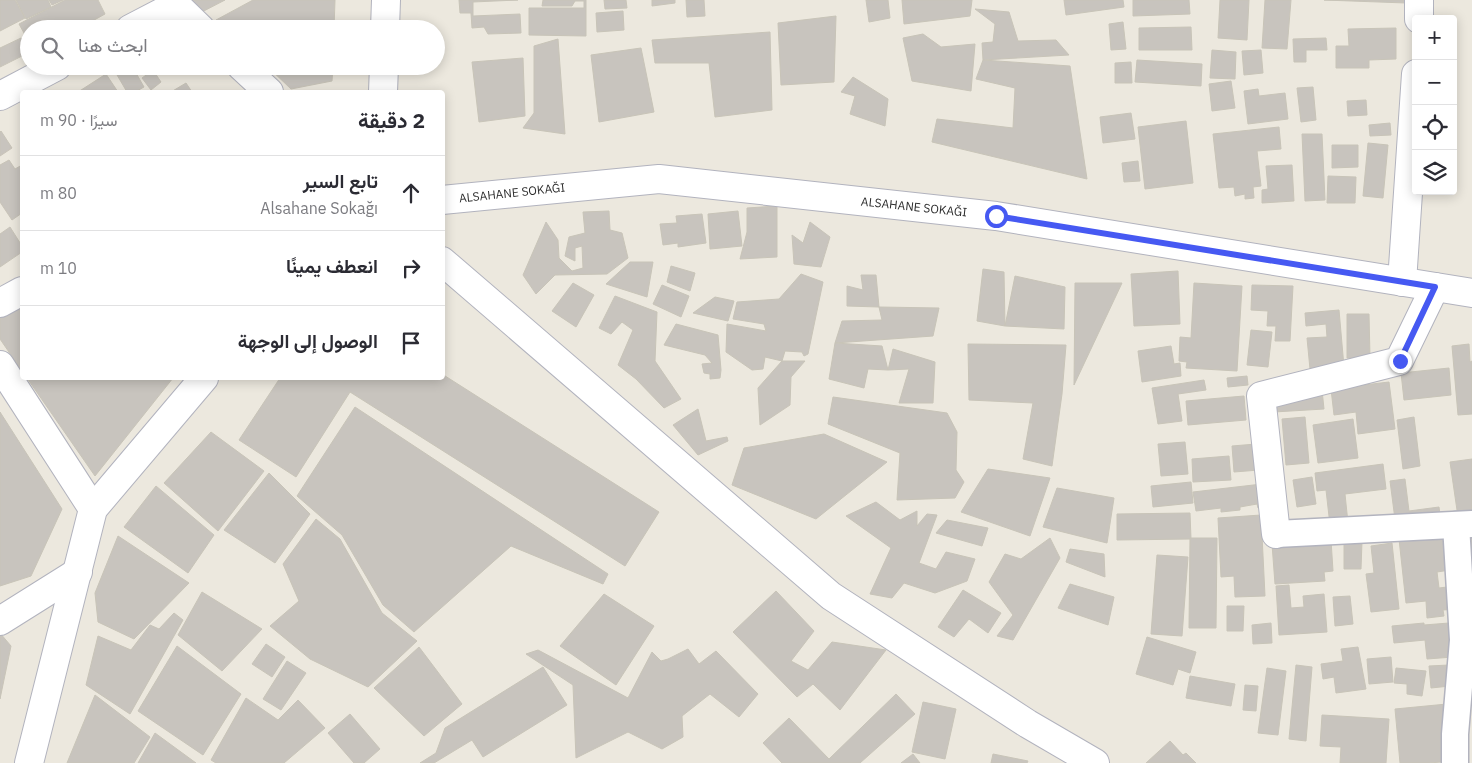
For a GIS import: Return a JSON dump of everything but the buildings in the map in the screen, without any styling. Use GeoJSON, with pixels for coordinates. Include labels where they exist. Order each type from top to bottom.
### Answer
{"type":"FeatureCollection","features":[{"type":"Feature","properties":{"kind":"street"},"geometry":{"type":"LineString","coordinates":[[385,20],[386,0]]}},
{"type":"Feature","properties":{"kind":"street"},"geometry":{"type":"LineString","coordinates":[[1419,0],[1419,15]]}},
{"type":"Feature","properties":{"kind":"street"},"geometry":{"type":"LineString","coordinates":[[145,20],[174,3],[192,20]]}},
{"type":"Feature","properties":{"kind":"street"},"geometry":{"type":"LineString","coordinates":[[0,96],[40,75]]}},
{"type":"Feature","properties":{"kind":"street"},"geometry":{"type":"LineString","coordinates":[[251,75],[267,90]]}},
{"type":"Feature","properties":{"kind":"street"},"geometry":{"type":"LineString","coordinates":[[383,90],[384,75]]}},
{"type":"Feature","properties":{"kind":"street"},"geometry":{"type":"LineString","coordinates":[[1402,282],[1414,105]]}},
{"type":"Feature","properties":{"kind":"street"},"geometry":{"type":"LineString","coordinates":[[445,200],[659,179],[996,216],[1472,293]]}},
{"type":"Feature","properties":{"kind":"street"},"geometry":{"type":"LineString","coordinates":[[445,264],[831,596],[1028,724],[1095,763]]}},
{"type":"Feature","properties":{"kind":"street"},"geometry":{"type":"LineString","coordinates":[[1435,287],[1400,361],[1261,396],[1276,534],[1464,525],[1463,640],[1455,763]]}},
{"type":"Feature","properties":{"kind":"street"},"geometry":{"type":"LineString","coordinates":[[0,303],[20,292]]}},
{"type":"Feature","properties":{"kind":"street"},"geometry":{"type":"LineString","coordinates":[[0,365],[94,509]]}},
{"type":"Feature","properties":{"kind":"street"},"geometry":{"type":"LineString","coordinates":[[30,763],[94,509],[202,380]]}},
{"type":"Feature","properties":{"kind":"street"},"geometry":{"type":"LineString","coordinates":[[0,621],[78,572]]}},
{"type":"Feature","properties":{"kind":"route"},"geometry":{"type":"LineString","coordinates":[[996,216],[1435,287],[1400,361]]}}]}
